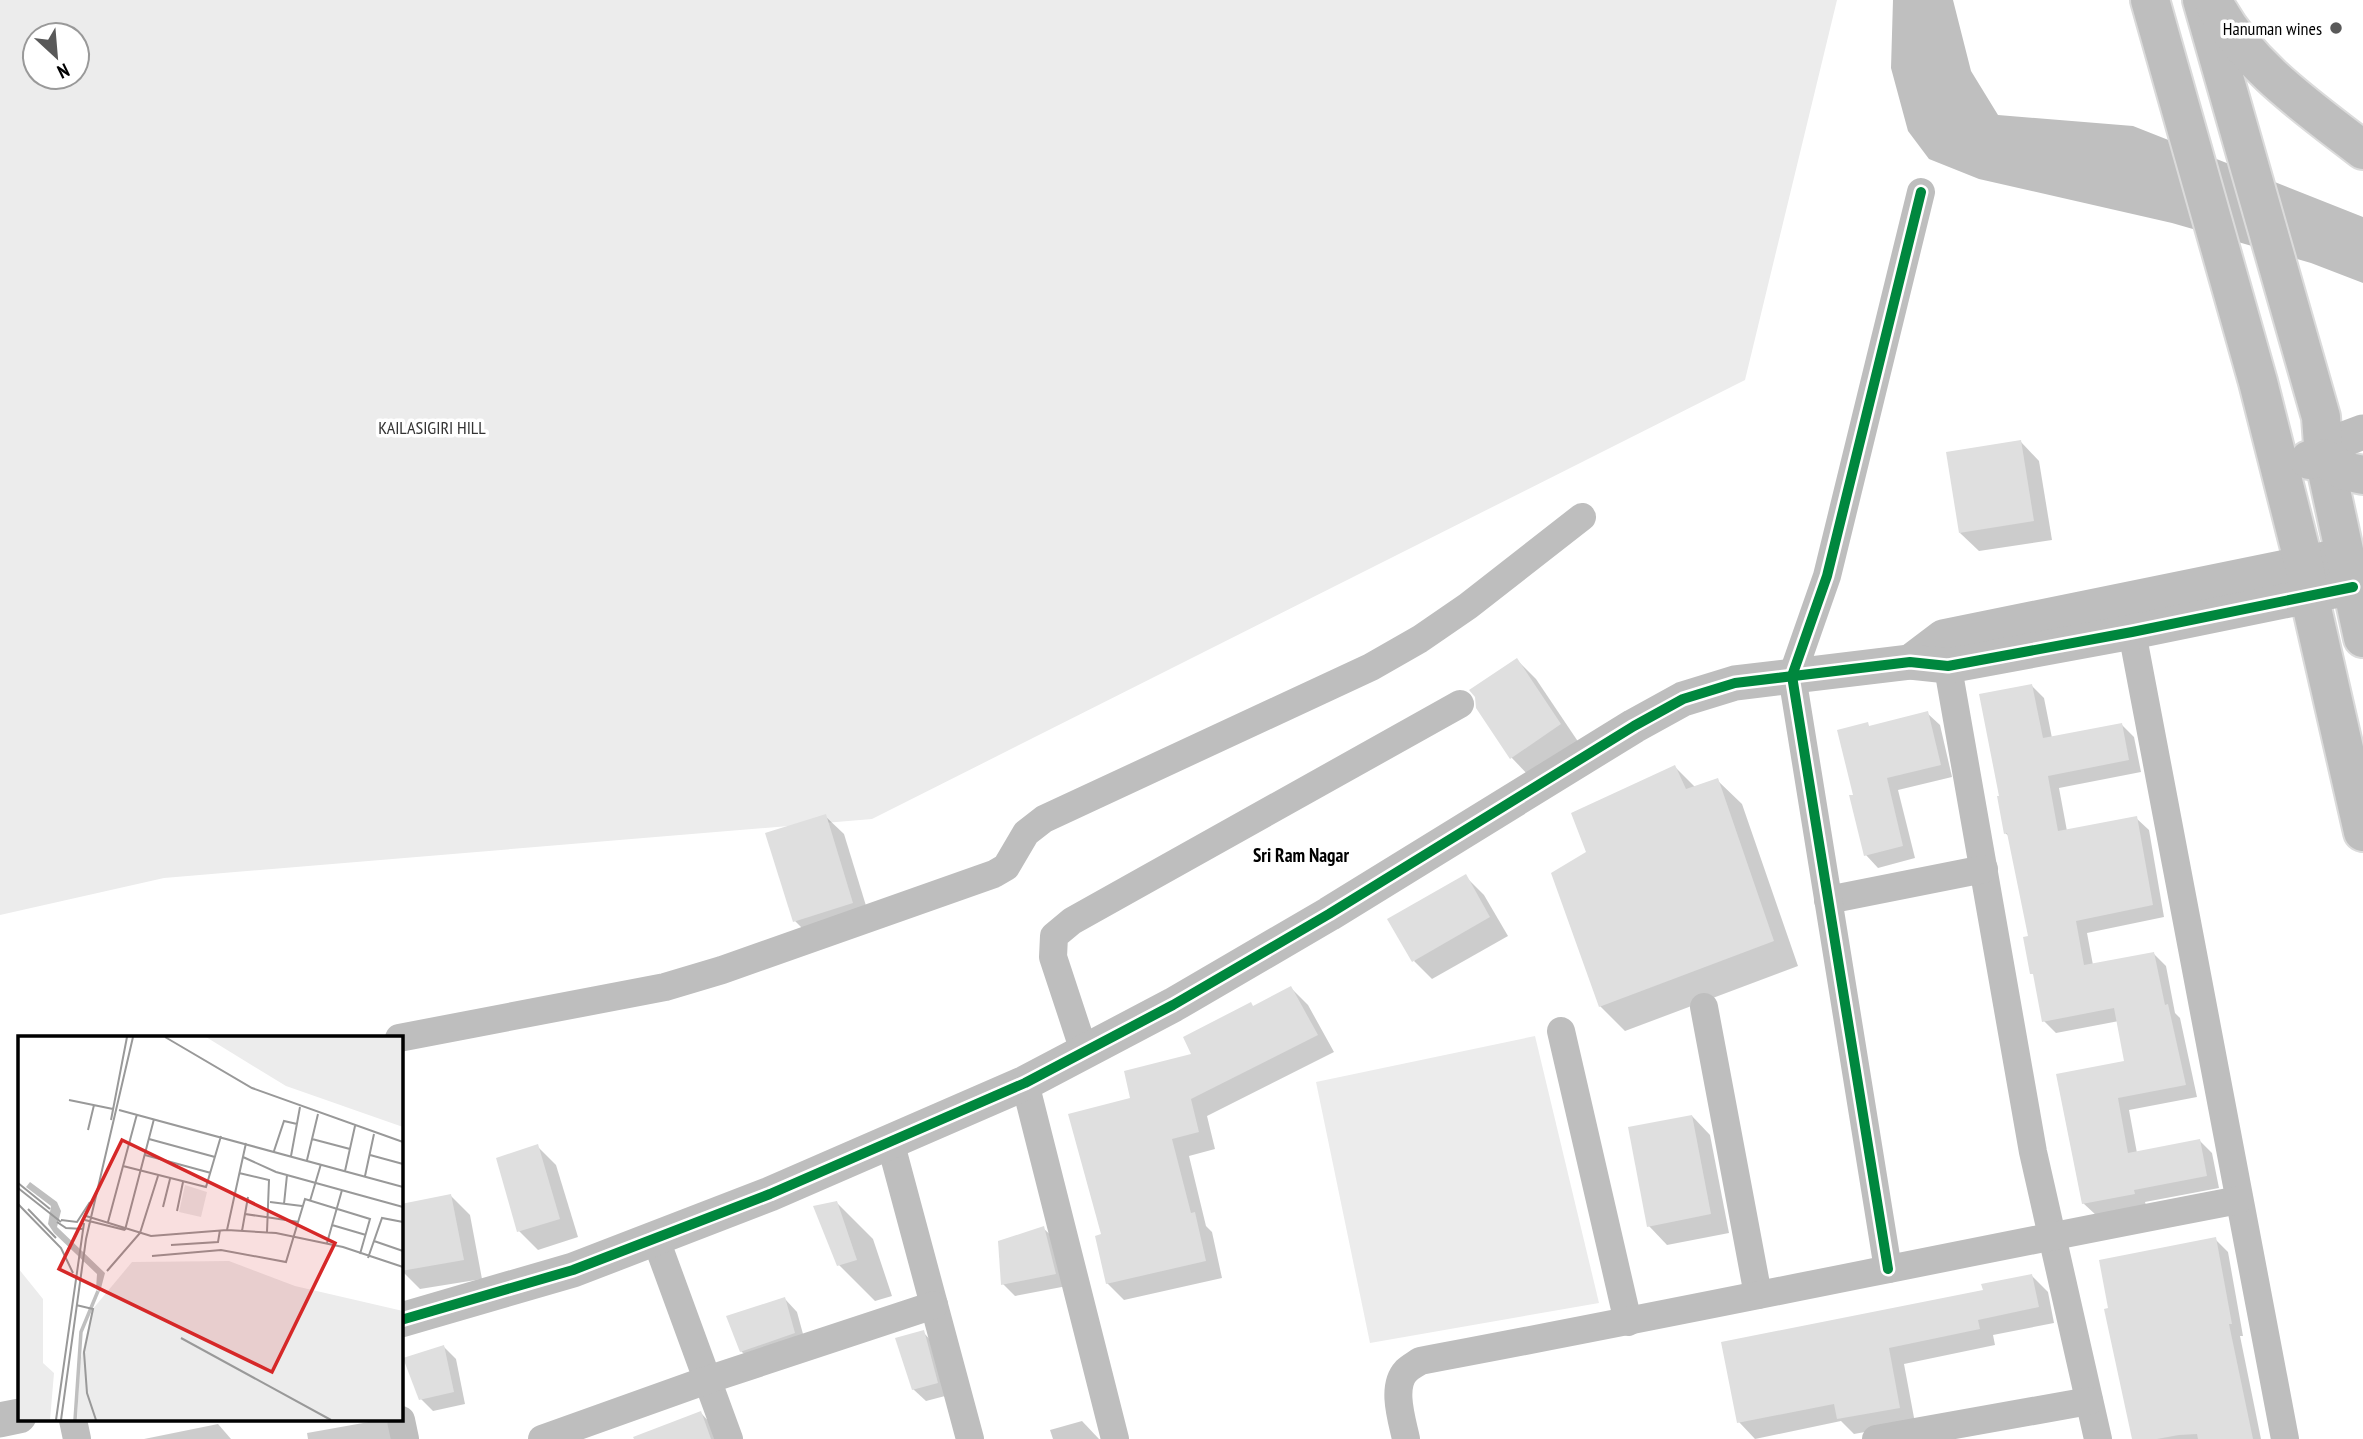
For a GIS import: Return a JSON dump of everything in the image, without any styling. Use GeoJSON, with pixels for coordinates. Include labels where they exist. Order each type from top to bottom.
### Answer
{"type":"FeatureCollection","features":[{"type":"Feature","properties":{"kind":"main road"},"geometry":{"type":"LineString","coordinates":[[2150,0],[2279,464],[2363,832]]}},
{"type":"Feature","properties":{"kind":"main road"},"geometry":{"type":"LineString","coordinates":[[2202,0],[2321,417],[2324,458],[2363,638]]}},
{"type":"Feature","properties":{"kind":"main road"},"geometry":{"type":"LineString","coordinates":[[2213,0],[2226,25],[2262,69],[2363,150]]}},
{"type":"Feature","properties":{"kind":"main road"},"geometry":{"type":"LineString","coordinates":[[2279,464],[2324,458],[2344,471],[2363,475]]}},
{"type":"Feature","properties":{"kind":"street"},"geometry":{"type":"LineString","coordinates":[[1888,1269],[1792,676],[1828,576],[1921,192]]}},
{"type":"Feature","properties":{"kind":"street"},"geometry":{"type":"LineString","coordinates":[[2324,458],[2347,439],[2363,432]]}},
{"type":"Feature","properties":{"kind":"street"},"geometry":{"type":"LineString","coordinates":[[402,1037],[665,987],[722,970],[994,874],[1006,867],[1026,833],[1044,819],[1391,656],[1468,606],[1582,517]]}},
{"type":"Feature","properties":{"kind":"street"},"geometry":{"type":"LineString","coordinates":[[402,1320],[573,1269],[769,1194],[1025,1083],[1173,1005],[1305,928],[1633,726],[1683,699],[1735,683],[1910,662],[1945,652],[2349,571]]}},
{"type":"Feature","properties":{"kind":"street"},"geometry":{"type":"LineString","coordinates":[[1945,652],[2132,632],[2306,580]]}},
{"type":"Feature","properties":{"kind":"street"},"geometry":{"type":"LineString","coordinates":[[2132,632],[2285,1439]]}},
{"type":"Feature","properties":{"kind":"street"},"geometry":{"type":"LineString","coordinates":[[1945,652],[2033,1152],[2098,1439]]}},
{"type":"Feature","properties":{"kind":"street"},"geometry":{"type":"LineString","coordinates":[[1084,1051],[1053,957],[1054,936],[1072,922],[1460,704]]}},
{"type":"Feature","properties":{"kind":"street"},"geometry":{"type":"LineString","coordinates":[[1828,900],[1984,869]]}},
{"type":"Feature","properties":{"kind":"street"},"geometry":{"type":"LineString","coordinates":[[1704,1007],[1758,1296]]}},
{"type":"Feature","properties":{"kind":"street"},"geometry":{"type":"LineString","coordinates":[[1561,1031],[1628,1322]]}},
{"type":"Feature","properties":{"kind":"street"},"geometry":{"type":"LineString","coordinates":[[1025,1083],[1115,1439]]}},
{"type":"Feature","properties":{"kind":"street"},"geometry":{"type":"LineString","coordinates":[[890,1141],[970,1439]]}},
{"type":"Feature","properties":{"kind":"street"},"geometry":{"type":"LineString","coordinates":[[1406,1439],[1399,1391],[1404,1372],[1420,1361],[2239,1200]]}},
{"type":"Feature","properties":{"kind":"street"},"geometry":{"type":"LineString","coordinates":[[655,1237],[729,1439]]}},
{"type":"Feature","properties":{"kind":"street"},"geometry":{"type":"LineString","coordinates":[[542,1439],[707,1380],[934,1306]]}},
{"type":"Feature","properties":{"kind":"street"},"geometry":{"type":"LineString","coordinates":[[1876,1439],[2089,1401]]}},
{"type":"Feature","properties":{"kind":"street"},"geometry":{"type":"LineString","coordinates":[[0,1420],[18,1416]]}},
{"type":"Feature","properties":{"kind":"green space","name":"KAILASIGIRI HILL"},"geometry":{"type":"Polygon","coordinates":[[[0,0],[1837,0],[1745,380],[872,819],[164,878],[0,915],[0,0]]]}},
{"type":"Feature","properties":{"kind":"green space"},"geometry":{"type":"Polygon","coordinates":[[[1535,1036],[1599,1303],[1370,1343],[1316,1082],[1535,1036]]]}},
{"type":"Feature","properties":{"kind":"shaded area"},"geometry":{"type":"Polygon","coordinates":[[[1893,0],[1953,0],[1971,71],[1998,115],[2133,126],[2363,217],[2363,283],[2311,263],[2172,223],[1979,179],[1929,159],[1908,131],[1891,68],[1893,0]]]}},
{"type":"Feature","properties":{"kind":"building"},"geometry":{"type":"Polygon","coordinates":[[[2021,440],[2034,521],[1959,533],[1946,452],[2021,440]]]}},
{"type":"Feature","properties":{"kind":"building"},"geometry":{"type":"Polygon","coordinates":[[[1517,658],[1561,724],[1510,759],[1476,708],[1475,697],[1469,690],[1517,658]]]}},
{"type":"Feature","properties":{"kind":"building"},"geometry":{"type":"Polygon","coordinates":[[[2032,684],[2043,738],[2122,723],[2129,760],[2048,776],[2058,831],[2137,816],[2153,905],[2076,921],[2084,965],[2154,952],[2186,1085],[2118,1098],[2128,1153],[2200,1139],[2207,1176],[2134,1190],[2135,1194],[2082,1204],[2056,1074],[2124,1061],[2114,1008],[2042,1022],[2033,974],[2030,974],[2023,937],[2028,936],[2007,833],[2004,834],[1979,694],[2032,684]]]}},
{"type":"Feature","properties":{"kind":"building"},"geometry":{"type":"Polygon","coordinates":[[[1928,711],[1941,765],[1887,778],[1903,846],[1864,856],[1837,730],[1868,722],[1869,726],[1928,711]]]}},
{"type":"Feature","properties":{"kind":"building"},"geometry":{"type":"Polygon","coordinates":[[[1675,765],[1686,789],[1718,778],[1774,941],[1599,1007],[1551,873],[1586,852],[1571,813],[1675,765]]]}},
{"type":"Feature","properties":{"kind":"building"},"geometry":{"type":"Polygon","coordinates":[[[826,814],[853,903],[793,922],[765,833],[826,814]]]}},
{"type":"Feature","properties":{"kind":"building"},"geometry":{"type":"Polygon","coordinates":[[[1466,874],[1490,917],[1412,962],[1387,919],[1466,874]]]}},
{"type":"Feature","properties":{"kind":"building"},"geometry":{"type":"Polygon","coordinates":[[[1291,986],[1318,1035],[1191,1099],[1199,1132],[1172,1139],[1191,1213],[1195,1212],[1206,1261],[1106,1284],[1095,1236],[1101,1234],[1068,1114],[1130,1098],[1124,1071],[1191,1054],[1183,1037],[1251,1002],[1253,1006],[1291,986]]]}},
{"type":"Feature","properties":{"kind":"building"},"geometry":{"type":"Polygon","coordinates":[[[1692,1115],[1711,1214],[1647,1227],[1628,1127],[1692,1115]]]}},
{"type":"Feature","properties":{"kind":"building"},"geometry":{"type":"Polygon","coordinates":[[[538,1144],[560,1219],[517,1232],[496,1158],[538,1144]]]}},
{"type":"Feature","properties":{"kind":"building"},"geometry":{"type":"Polygon","coordinates":[[[451,1194],[464,1260],[402,1271],[402,1204],[451,1194]]]}},
{"type":"Feature","properties":{"kind":"building"},"geometry":{"type":"Polygon","coordinates":[[[837,1201],[857,1260],[837,1266],[813,1206],[837,1201]]]}},
{"type":"Feature","properties":{"kind":"building"},"geometry":{"type":"Polygon","coordinates":[[[1044,1226],[1056,1274],[1001,1285],[998,1241],[1044,1226]]]}},
{"type":"Feature","properties":{"kind":"building"},"geometry":{"type":"Polygon","coordinates":[[[2216,1237],[2232,1324],[2229,1324],[2253,1439],[2198,1439],[2197,1434],[2132,1439],[2104,1309],[2108,1308],[2099,1260],[2216,1237]]]}},
{"type":"Feature","properties":{"kind":"building"},"geometry":{"type":"Polygon","coordinates":[[[2032,1274],[2039,1307],[1978,1320],[1980,1329],[1889,1348],[1900,1408],[1837,1419],[1834,1404],[1737,1423],[1721,1342],[1983,1290],[1981,1284],[2032,1274]]]}},
{"type":"Feature","properties":{"kind":"building"},"geometry":{"type":"Polygon","coordinates":[[[785,1297],[795,1333],[740,1352],[726,1316],[785,1297]]]}},
{"type":"Feature","properties":{"kind":"building"},"geometry":{"type":"Polygon","coordinates":[[[924,1330],[938,1383],[912,1390],[895,1338],[924,1330]]]}},
{"type":"Feature","properties":{"kind":"building"},"geometry":{"type":"Polygon","coordinates":[[[444,1345],[454,1392],[419,1400],[403,1358],[444,1345]]]}},
{"type":"Feature","properties":{"kind":"building"},"geometry":{"type":"Polygon","coordinates":[[[701,1411],[711,1439],[633,1437],[701,1411]]]}},
{"type":"Feature","properties":{"kind":"cycle path"},"geometry":{"type":"LineString","coordinates":[[1888,1269],[1792,676],[1827,576],[1921,192]]}},
{"type":"Feature","properties":{"kind":"cycle path"},"geometry":{"type":"LineString","coordinates":[[402,1320],[573,1270],[770,1194],[1025,1083],[1173,1005],[1329,914],[1634,726],[1683,699],[1735,683],[1910,662],[1948,666],[2353,587]]}},
{"type":"Feature","properties":{"kind":"place","name":"Hanuman wines"},"geometry":{"type":"Point","coordinates":[2336,28]}},
{"type":"Feature","properties":{"kind":"district","name":"Sri Ram Nagar"},"geometry":{"type":"Point","coordinates":[1301,855]}}]}
